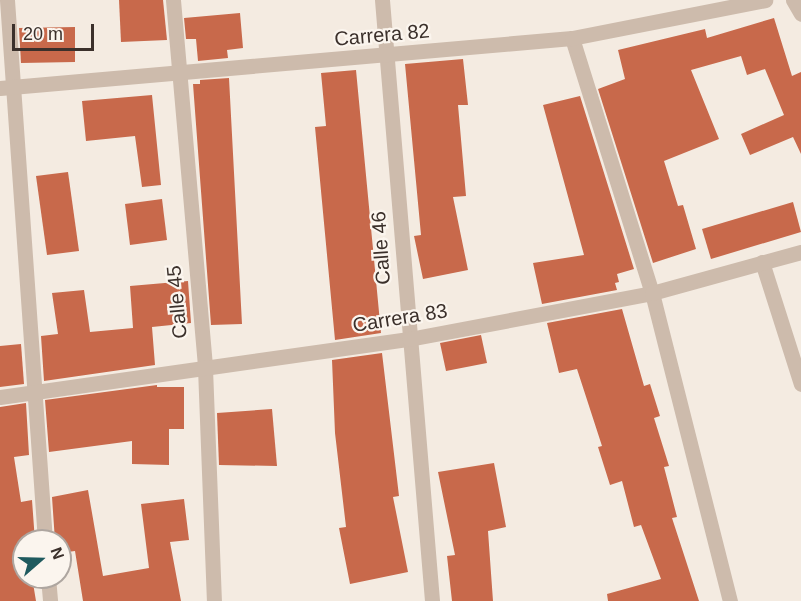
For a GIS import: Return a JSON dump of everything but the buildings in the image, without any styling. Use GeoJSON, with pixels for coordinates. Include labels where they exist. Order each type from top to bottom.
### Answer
{"type":"FeatureCollection","features":[{"type":"Feature","properties":{"kind":"street"},"geometry":{"type":"LineString","coordinates":[[7,0],[6,88],[44,529]]}},
{"type":"Feature","properties":{"kind":"street","name":"Calle 45"},"geometry":{"type":"LineString","coordinates":[[172,0],[204,368],[214,601]]}},
{"type":"Feature","properties":{"kind":"street","name":"Calle 46"},"geometry":{"type":"LineString","coordinates":[[382,0],[432,601]]}},
{"type":"Feature","properties":{"kind":"street","name":"Carrera 82"},"geometry":{"type":"LineString","coordinates":[[6,88],[572,38],[765,0]]}},
{"type":"Feature","properties":{"kind":"street"},"geometry":{"type":"LineString","coordinates":[[793,0],[801,14]]}},
{"type":"Feature","properties":{"kind":"street"},"geometry":{"type":"LineString","coordinates":[[572,38],[652,294],[730,601]]}},
{"type":"Feature","properties":{"kind":"street","name":"Carrera 83"},"geometry":{"type":"LineString","coordinates":[[0,397],[409,339],[652,294],[801,252]]}},
{"type":"Feature","properties":{"kind":"street"},"geometry":{"type":"LineString","coordinates":[[762,262],[801,384]]}}]}
